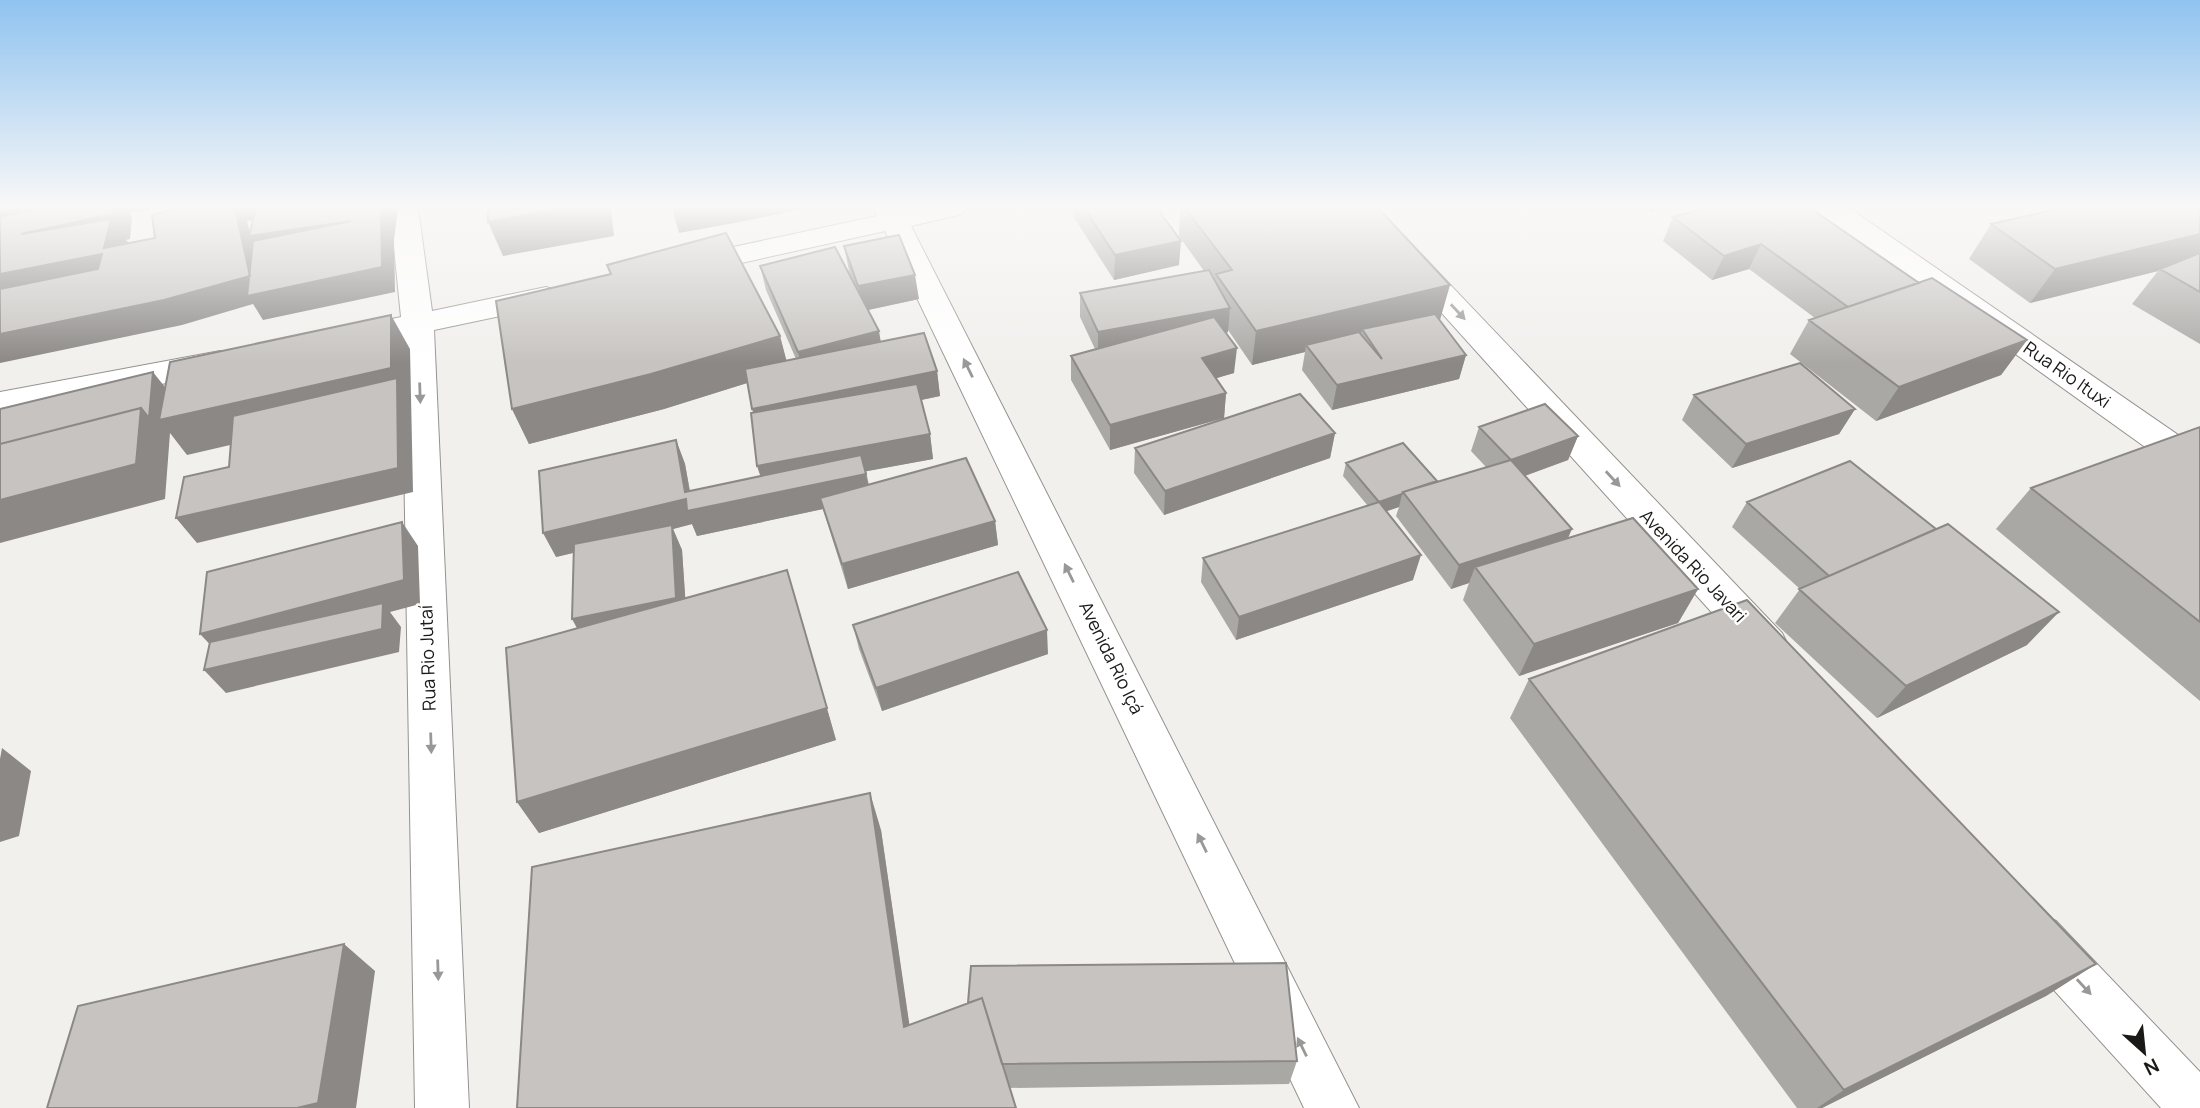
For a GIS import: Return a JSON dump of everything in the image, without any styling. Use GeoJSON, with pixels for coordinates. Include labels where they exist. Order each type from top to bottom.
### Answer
{"type":"FeatureCollection","features":[{"type":"Feature","properties":{"kind":"street","name":"Rua Rio Jutaí"},"geometry":{"type":"LineString","coordinates":[[410,260],[418,325],[442,1108]]}},
{"type":"Feature","properties":{"kind":"street"},"geometry":{"type":"LineString","coordinates":[[664,271],[709,260]]}},
{"type":"Feature","properties":{"kind":"street","name":"Avenida Rio Içá"},"geometry":{"type":"LineString","coordinates":[[914,260],[1332,1108]]}},
{"type":"Feature","properties":{"kind":"street","name":"Avenida Rio Javari"},"geometry":{"type":"LineString","coordinates":[[1409,260],[1796,677]]}},
{"type":"Feature","properties":{"kind":"street","name":"Rua Rio Ituxi"},"geometry":{"type":"LineString","coordinates":[[1904,260],[2200,468]]}},
{"type":"Feature","properties":{"kind":"street"},"geometry":{"type":"LineString","coordinates":[[323,343],[568,292]]}},
{"type":"Feature","properties":{"kind":"street"},"geometry":{"type":"LineString","coordinates":[[0,404],[243,358]]}},
{"type":"Feature","properties":{"kind":"street"},"geometry":{"type":"LineString","coordinates":[[2011,908],[2197,1108]]}},
{"type":"Feature","properties":{"kind":"building"},"geometry":{"type":"Polygon","coordinates":[[[0,260],[73,260],[0,274],[0,260]]]}},
{"type":"Feature","properties":{"kind":"building"},"geometry":{"type":"Polygon","coordinates":[[[100,260],[246,260],[250,276],[164,300],[0,334],[0,289],[98,269],[100,260]]]}},
{"type":"Feature","properties":{"kind":"building"},"geometry":{"type":"Polygon","coordinates":[[[251,260],[382,260],[382,267],[247,296],[251,260]]]}},
{"type":"Feature","properties":{"kind":"building"},"geometry":{"type":"Polygon","coordinates":[[[627,260],[740,260],[780,336],[651,374],[512,409],[496,301],[611,274],[607,265],[627,260]]]}},
{"type":"Feature","properties":{"kind":"building"},"geometry":{"type":"Polygon","coordinates":[[[785,260],[842,260],[879,331],[798,352],[760,266],[785,260]]]}},
{"type":"Feature","properties":{"kind":"building"},"geometry":{"type":"Polygon","coordinates":[[[849,260],[909,260],[915,275],[858,286],[849,260]]]}},
{"type":"Feature","properties":{"kind":"building"},"geometry":{"type":"Polygon","coordinates":[[[1224,260],[1426,260],[1450,285],[1256,331],[1216,274],[1232,270],[1224,260]]]}},
{"type":"Feature","properties":{"kind":"building"},"geometry":{"type":"Polygon","coordinates":[[[1783,260],[1885,260],[1919,283],[1848,307],[1783,260]]]}},
{"type":"Feature","properties":{"kind":"building"},"geometry":{"type":"Polygon","coordinates":[[[2042,260],[2094,260],[2055,269],[2042,260]]]}},
{"type":"Feature","properties":{"kind":"building"},"geometry":{"type":"Polygon","coordinates":[[[2183,260],[2200,260],[2200,292],[2160,269],[2183,260]]]}},
{"type":"Feature","properties":{"kind":"building"},"geometry":{"type":"Polygon","coordinates":[[[1209,270],[1230,308],[1098,332],[1080,293],[1209,270]]]}},
{"type":"Feature","properties":{"kind":"building"},"geometry":{"type":"Polygon","coordinates":[[[1932,278],[2027,340],[1899,387],[1809,320],[1932,278]]]}},
{"type":"Feature","properties":{"kind":"building"},"geometry":{"type":"Polygon","coordinates":[[[1435,314],[1466,355],[1337,385],[1306,345],[1359,332],[1382,359],[1362,329],[1435,314]]]}},
{"type":"Feature","properties":{"kind":"building"},"geometry":{"type":"Polygon","coordinates":[[[391,315],[391,368],[159,420],[170,362],[391,315]]]}},
{"type":"Feature","properties":{"kind":"building"},"geometry":{"type":"Polygon","coordinates":[[[1214,317],[1237,348],[1202,358],[1226,393],[1110,425],[1071,356],[1214,317]]]}},
{"type":"Feature","properties":{"kind":"building"},"geometry":{"type":"Polygon","coordinates":[[[924,333],[937,371],[752,409],[745,369],[924,333]]]}},
{"type":"Feature","properties":{"kind":"building"},"geometry":{"type":"Polygon","coordinates":[[[1800,363],[1855,409],[1746,444],[1694,395],[1800,363]]]}},
{"type":"Feature","properties":{"kind":"building"},"geometry":{"type":"Polygon","coordinates":[[[153,372],[149,418],[141,408],[0,444],[0,409],[153,372]]]}},
{"type":"Feature","properties":{"kind":"building"},"geometry":{"type":"Polygon","coordinates":[[[397,378],[398,468],[176,518],[184,477],[229,467],[233,416],[397,378]]]}},
{"type":"Feature","properties":{"kind":"building"},"geometry":{"type":"Polygon","coordinates":[[[917,384],[930,434],[757,466],[751,413],[917,384]]]}},
{"type":"Feature","properties":{"kind":"building"},"geometry":{"type":"Polygon","coordinates":[[[1300,394],[1335,433],[1165,491],[1135,448],[1300,394]]]}},
{"type":"Feature","properties":{"kind":"building"},"geometry":{"type":"Polygon","coordinates":[[[1545,404],[1578,436],[1511,460],[1479,427],[1545,404]]]}},
{"type":"Feature","properties":{"kind":"building"},"geometry":{"type":"Polygon","coordinates":[[[141,408],[136,464],[0,500],[0,444],[141,408]]]}},
{"type":"Feature","properties":{"kind":"building"},"geometry":{"type":"Polygon","coordinates":[[[2200,427],[2200,622],[2031,488],[2200,427]]]}},
{"type":"Feature","properties":{"kind":"building"},"geometry":{"type":"Polygon","coordinates":[[[676,440],[685,492],[861,455],[866,474],[687,511],[686,499],[543,533],[539,471],[676,440]]]}},
{"type":"Feature","properties":{"kind":"building"},"geometry":{"type":"Polygon","coordinates":[[[1403,443],[1437,481],[1379,502],[1346,463],[1403,443]]]}},
{"type":"Feature","properties":{"kind":"building"},"geometry":{"type":"Polygon","coordinates":[[[966,458],[995,521],[842,564],[820,498],[966,458]]]}},
{"type":"Feature","properties":{"kind":"building"},"geometry":{"type":"Polygon","coordinates":[[[1511,460],[1572,529],[1459,565],[1403,492],[1511,460]]]}},
{"type":"Feature","properties":{"kind":"building"},"geometry":{"type":"Polygon","coordinates":[[[1850,461],[1936,529],[1829,576],[1747,502],[1850,461]]]}},
{"type":"Feature","properties":{"kind":"building"},"geometry":{"type":"Polygon","coordinates":[[[1379,502],[1421,555],[1239,617],[1203,558],[1379,502]]]}},
{"type":"Feature","properties":{"kind":"building"},"geometry":{"type":"Polygon","coordinates":[[[1633,518],[1698,589],[1534,644],[1475,567],[1633,518]]]}},
{"type":"Feature","properties":{"kind":"building"},"geometry":{"type":"Polygon","coordinates":[[[402,522],[404,580],[200,634],[207,572],[402,522]]]}},
{"type":"Feature","properties":{"kind":"building"},"geometry":{"type":"Polygon","coordinates":[[[1948,524],[2059,612],[1906,686],[1799,589],[1948,524]]]}},
{"type":"Feature","properties":{"kind":"building"},"geometry":{"type":"Polygon","coordinates":[[[672,525],[676,598],[572,619],[574,544],[672,525]]]}},
{"type":"Feature","properties":{"kind":"building"},"geometry":{"type":"Polygon","coordinates":[[[787,570],[827,708],[517,802],[506,648],[787,570]]]}},
{"type":"Feature","properties":{"kind":"building"},"geometry":{"type":"Polygon","coordinates":[[[1018,572],[1047,630],[876,688],[853,625],[1018,572]]]}},
{"type":"Feature","properties":{"kind":"building"},"geometry":{"type":"Polygon","coordinates":[[[1747,600],[2096,964],[1844,1090],[1529,679],[1747,600]]]}},
{"type":"Feature","properties":{"kind":"building"},"geometry":{"type":"Polygon","coordinates":[[[383,603],[382,629],[204,670],[210,642],[383,603]]]}},
{"type":"Feature","properties":{"kind":"building"},"geometry":{"type":"Polygon","coordinates":[[[870,793],[904,1027],[982,998],[1016,1108],[517,1108],[532,867],[870,793]]]}},
{"type":"Feature","properties":{"kind":"building"},"geometry":{"type":"Polygon","coordinates":[[[344,944],[318,1103],[297,1108],[47,1108],[78,1006],[344,944]]]}},
{"type":"Feature","properties":{"kind":"building"},"geometry":{"type":"Polygon","coordinates":[[[1286,963],[1297,1061],[1002,1064],[982,998],[968,1003],[971,966],[1286,963]]]}}]}
